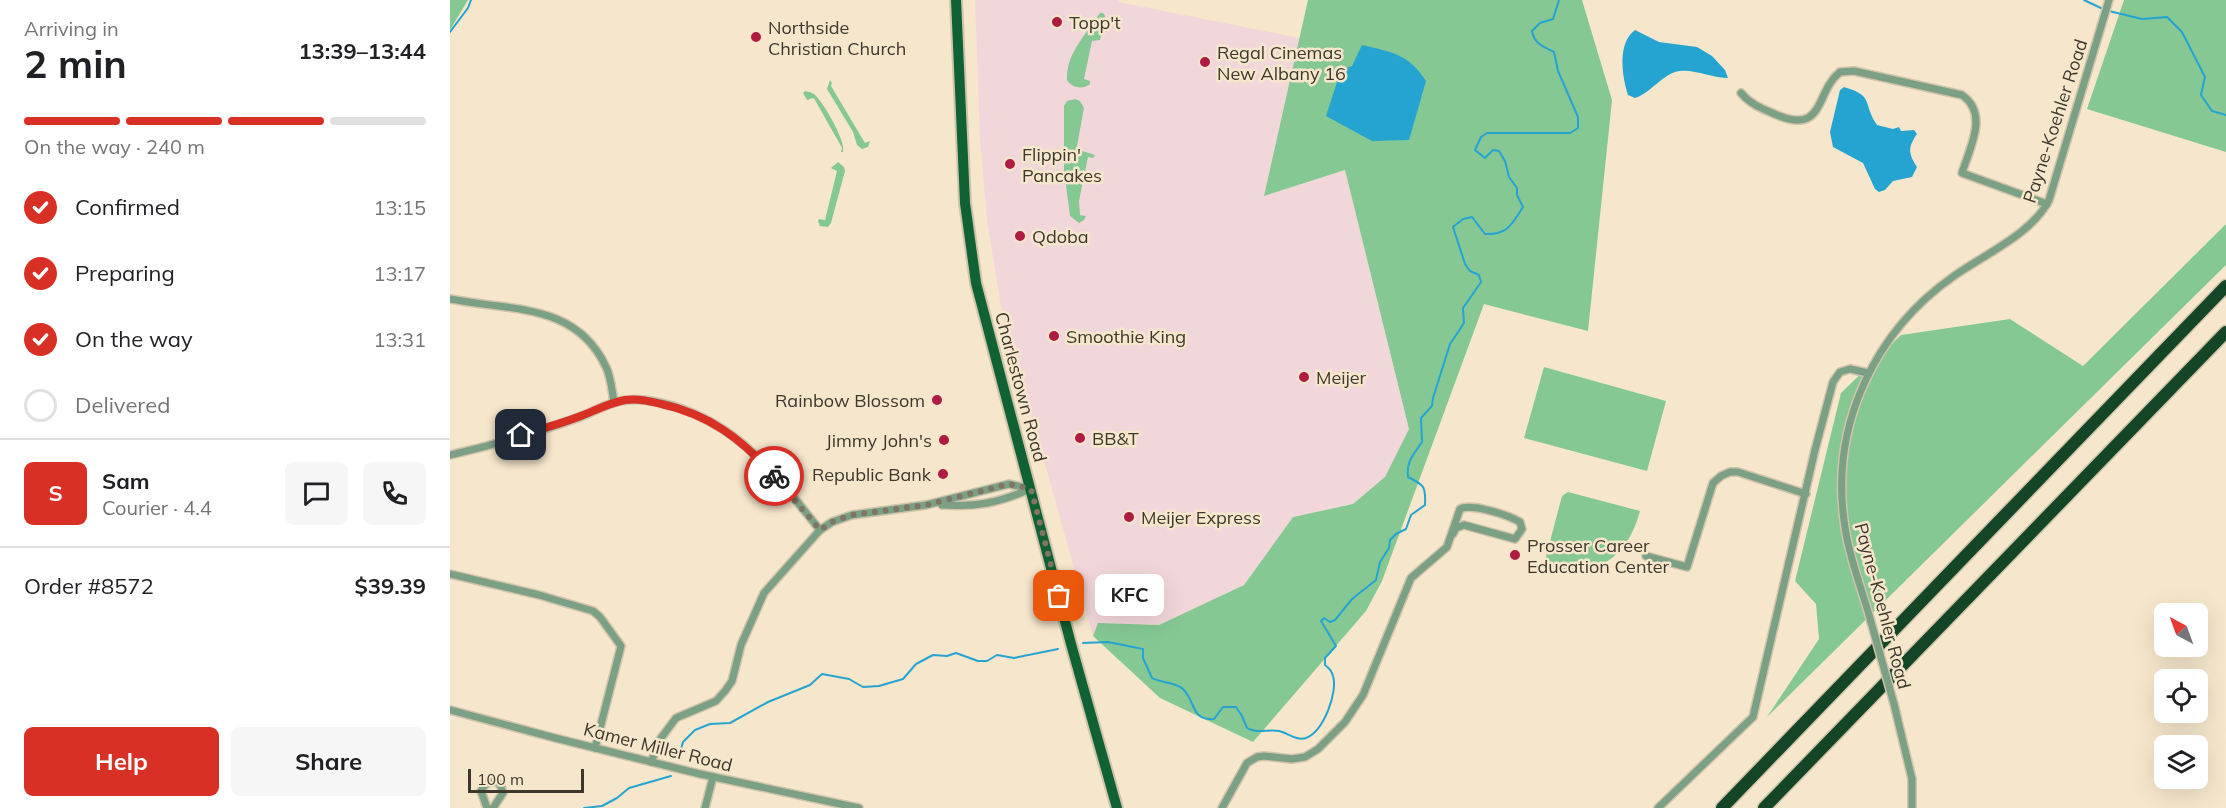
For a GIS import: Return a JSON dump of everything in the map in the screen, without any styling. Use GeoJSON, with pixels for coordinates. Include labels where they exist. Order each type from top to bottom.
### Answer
{"type":"FeatureCollection","features":[{"type":"Feature","properties":{"kind":"highway"},"geometry":{"type":"LineString","coordinates":[[1721,808],[2226,286]]}},
{"type":"Feature","properties":{"kind":"highway"},"geometry":{"type":"LineString","coordinates":[[1764,808],[2226,332]]}},
{"type":"Feature","properties":{"kind":"main road","name":"Charlestown Road"},"geometry":{"type":"LineString","coordinates":[[956,0],[965,202],[976,283],[1071,644],[1118,808]]}},
{"type":"Feature","properties":{"kind":"street","name":"Payne-Koehler Road"},"geometry":{"type":"LineString","coordinates":[[1912,808],[1912,778],[1894,704],[1847,538],[1841,487],[1846,437],[1855,404],[1868,373],[1885,344],[1917,306],[1942,284],[2037,219],[2047,204],[2109,1]]}},
{"type":"Feature","properties":{"kind":"street"},"geometry":{"type":"LineString","coordinates":[[1742,93],[1756,106],[1790,120],[1800,121],[1807,119],[1819,108],[1829,84],[1840,72],[1854,71],[1962,95],[1974,106],[1976,113],[1976,125],[1962,173],[2047,204]]}},
{"type":"Feature","properties":{"kind":"street"},"geometry":{"type":"LineString","coordinates":[[450,299],[529,310],[559,319],[574,327],[588,340],[606,367],[615,402]]}},
{"type":"Feature","properties":{"kind":"street"},"geometry":{"type":"LineString","coordinates":[[1658,808],[1753,717],[1833,382],[1840,372],[1850,369],[1868,373]]}},
{"type":"Feature","properties":{"kind":"street"},"geometry":{"type":"LineString","coordinates":[[450,455],[577,418],[615,402],[651,401],[686,411],[717,424],[742,443],[759,459],[820,530]]}},
{"type":"Feature","properties":{"kind":"street"},"geometry":{"type":"LineString","coordinates":[[1646,556],[1687,567],[1713,483],[1730,472],[1738,472],[1806,494]]}},
{"type":"Feature","properties":{"kind":"street"},"geometry":{"type":"LineString","coordinates":[[651,762],[661,738],[676,718],[716,700],[732,681],[741,645],[764,593],[820,530],[832,522],[852,515],[930,504],[1009,484],[1031,489]]}},
{"type":"Feature","properties":{"kind":"street"},"geometry":{"type":"LineString","coordinates":[[930,504],[973,506],[1031,489]]}},
{"type":"Feature","properties":{"kind":"street"},"geometry":{"type":"LineString","coordinates":[[1222,808],[1247,763],[1264,756],[1292,759],[1305,757],[1318,749],[1345,722],[1367,685],[1411,578],[1447,547],[1456,528],[1464,525],[1515,539],[1522,529],[1520,522],[1516,520],[1467,506],[1457,512],[1453,534]]}},
{"type":"Feature","properties":{"kind":"street"},"geometry":{"type":"LineString","coordinates":[[450,574],[548,598],[593,611],[600,617],[621,646],[595,748]]}},
{"type":"Feature","properties":{"kind":"street","name":"Kamer Miller Road"},"geometry":{"type":"LineString","coordinates":[[450,710],[713,777],[812,796],[860,808]]}},
{"type":"Feature","properties":{"kind":"street"},"geometry":{"type":"LineString","coordinates":[[705,808],[713,777]]}},
{"type":"Feature","properties":{"kind":"street"},"geometry":{"type":"LineString","coordinates":[[487,808],[482,790],[486,784],[495,782],[500,784],[503,793],[493,808]]}},
{"type":"Feature","properties":{"kind":"shaded area"},"geometry":{"type":"Polygon","coordinates":[[[975,0],[1119,0],[1119,2],[1300,38],[1264,196],[1345,170],[1409,429],[1386,477],[1353,504],[1293,517],[1244,585],[1159,625],[1098,623],[1093,636],[1001,307],[987,220],[980,139],[975,0]]]}},
{"type":"Feature","properties":{"kind":"green space"},"geometry":{"type":"Polygon","coordinates":[[[450,0],[468,0],[450,30],[450,0]]]}},
{"type":"Feature","properties":{"kind":"green space"},"geometry":{"type":"Polygon","coordinates":[[[1308,0],[1582,0],[1612,100],[1588,331],[1484,304],[1382,581],[1366,611],[1253,742],[1160,698],[1093,636],[1098,623],[1159,625],[1244,585],[1293,517],[1353,504],[1385,477],[1409,429],[1345,170],[1264,196],[1308,0]]]}},
{"type":"Feature","properties":{"kind":"green space"},"geometry":{"type":"Polygon","coordinates":[[[2124,0],[2226,0],[2226,152],[2087,109],[2124,0]]]}},
{"type":"Feature","properties":{"kind":"green space"},"geometry":{"type":"Polygon","coordinates":[[[1100,13],[1105,16],[1100,40],[1092,41],[1084,79],[1090,81],[1090,84],[1084,87],[1075,86],[1067,80],[1070,61],[1100,13]]]}},
{"type":"Feature","properties":{"kind":"green space"},"geometry":{"type":"Polygon","coordinates":[[[830,80],[831,86],[865,143],[870,141],[868,147],[862,149],[857,145],[853,132],[827,89],[830,80]]]}},
{"type":"Feature","properties":{"kind":"green space"},"geometry":{"type":"Polygon","coordinates":[[[805,91],[815,95],[821,101],[838,132],[843,152],[815,100],[813,98],[807,100],[803,93],[805,91]]]}},
{"type":"Feature","properties":{"kind":"green space"},"geometry":{"type":"Polygon","coordinates":[[[1075,99],[1080,101],[1084,108],[1077,146],[1082,151],[1095,155],[1093,158],[1088,157],[1079,201],[1080,215],[1086,216],[1079,223],[1070,216],[1064,170],[1064,106],[1067,101],[1075,99]]]}},
{"type":"Feature","properties":{"kind":"green space"},"geometry":{"type":"Polygon","coordinates":[[[838,162],[845,171],[831,223],[828,227],[820,226],[818,221],[819,219],[825,220],[837,171],[831,168],[838,162]]]}},
{"type":"Feature","properties":{"kind":"green space"},"geometry":{"type":"Polygon","coordinates":[[[2226,224],[2226,265],[1767,717],[1819,639],[1816,604],[1795,581],[1841,393],[1901,335],[2010,319],[2083,366],[2226,224]]]}},
{"type":"Feature","properties":{"kind":"green space"},"geometry":{"type":"Polygon","coordinates":[[[1544,367],[1666,401],[1647,471],[1524,438],[1544,367]]]}},
{"type":"Feature","properties":{"kind":"green space"},"geometry":{"type":"Polygon","coordinates":[[[1568,492],[1640,511],[1634,528],[1617,554],[1592,569],[1561,571],[1543,568],[1562,496],[1568,492]]]}},
{"type":"Feature","properties":{"kind":"water"},"geometry":{"type":"Polygon","coordinates":[[[1635,30],[1659,42],[1697,47],[1712,56],[1725,70],[1728,78],[1680,71],[1668,75],[1635,98],[1628,95],[1622,60],[1625,43],[1635,30]]]}},
{"type":"Feature","properties":{"kind":"water"},"geometry":{"type":"Polygon","coordinates":[[[1362,45],[1391,52],[1406,60],[1420,72],[1426,81],[1409,140],[1372,141],[1326,116],[1341,70],[1352,66],[1362,45]]]}},
{"type":"Feature","properties":{"kind":"water"},"geometry":{"type":"Polygon","coordinates":[[[1844,87],[1864,97],[1877,125],[1893,129],[1899,127],[1901,131],[1914,130],[1917,134],[1910,150],[1917,167],[1912,177],[1893,181],[1885,190],[1879,192],[1875,189],[1863,163],[1833,147],[1830,132],[1840,90],[1844,87]]]}},
{"type":"Feature","properties":{"kind":"waterway"},"geometry":{"type":"LineString","coordinates":[[450,32],[468,8],[471,0]]}},
{"type":"Feature","properties":{"kind":"waterway"},"geometry":{"type":"LineString","coordinates":[[1083,643],[1108,642],[1143,649],[1143,658],[1152,678],[1183,689],[1201,717],[1214,719],[1223,707],[1236,707],[1247,728],[1251,730],[1279,731],[1302,739],[1319,728],[1328,710],[1334,683],[1333,676],[1325,665],[1325,658],[1336,646],[1321,621],[1324,618],[1330,622],[1335,620],[1352,599],[1376,580],[1380,562],[1389,548],[1390,540],[1406,529],[1411,515],[1425,505],[1423,487],[1408,477],[1408,466],[1422,442],[1421,418],[1432,406],[1450,344],[1464,323],[1463,308],[1481,282],[1479,275],[1470,271],[1465,264],[1453,227],[1463,219],[1472,217],[1485,234],[1499,233],[1516,219],[1523,207],[1517,195],[1517,188],[1509,177],[1505,161],[1499,151],[1493,150],[1485,158],[1475,150],[1481,137],[1487,133],[1570,133],[1578,128],[1578,117],[1558,71],[1554,52],[1537,42],[1532,31],[1540,23],[1553,19],[1559,0]]}},
{"type":"Feature","properties":{"kind":"waterway"},"geometry":{"type":"LineString","coordinates":[[2084,0],[2103,9]]}},
{"type":"Feature","properties":{"kind":"waterway"},"geometry":{"type":"LineString","coordinates":[[2109,11],[2142,19],[2167,17],[2182,32],[2205,77],[2201,95],[2212,111],[2226,115]]}},
{"type":"Feature","properties":{"kind":"waterway"},"geometry":{"type":"LineString","coordinates":[[678,759],[683,742],[695,730],[710,724],[730,723],[768,702],[810,685],[822,674],[849,679],[863,687],[879,686],[903,679],[916,664],[933,655],[947,656],[956,653],[978,661],[987,661],[997,655],[1014,658],[1058,649]]}},
{"type":"Feature","properties":{"kind":"waterway"},"geometry":{"type":"LineString","coordinates":[[584,808],[602,806],[629,788],[671,776]]}},
{"type":"Feature","properties":{"kind":"way so far"},"geometry":{"type":"LineString","coordinates":[[774,476],[820,530],[832,522],[852,515],[926,505],[1009,484],[1031,489],[1059,596]]}},
{"type":"Feature","properties":{"kind":"place","name":"Topp't"},"geometry":{"type":"Point","coordinates":[1057,22]}},
{"type":"Feature","properties":{"kind":"place","name":"Northside Christian Church"},"geometry":{"type":"Point","coordinates":[756,37]}},
{"type":"Feature","properties":{"kind":"place","name":"Regal Cinemas New Albany 16"},"geometry":{"type":"Point","coordinates":[1205,62]}},
{"type":"Feature","properties":{"kind":"place","name":"Flippin' Pancakes"},"geometry":{"type":"Point","coordinates":[1010,164]}},
{"type":"Feature","properties":{"kind":"place","name":"Qdoba"},"geometry":{"type":"Point","coordinates":[1020,236]}},
{"type":"Feature","properties":{"kind":"place","name":"Smoothie King"},"geometry":{"type":"Point","coordinates":[1054,336]}},
{"type":"Feature","properties":{"kind":"place","name":"Meijer"},"geometry":{"type":"Point","coordinates":[1304,377]}},
{"type":"Feature","properties":{"kind":"place","name":"Rainbow Blossom"},"geometry":{"type":"Point","coordinates":[937,400]}},
{"type":"Feature","properties":{"kind":"place","name":"BB&T"},"geometry":{"type":"Point","coordinates":[1080,438]}},
{"type":"Feature","properties":{"kind":"place","name":"Jimmy John's"},"geometry":{"type":"Point","coordinates":[944,440]}},
{"type":"Feature","properties":{"kind":"place","name":"Republic Bank"},"geometry":{"type":"Point","coordinates":[943,474]}},
{"type":"Feature","properties":{"kind":"place","name":"Meijer Express"},"geometry":{"type":"Point","coordinates":[1129,517]}},
{"type":"Feature","properties":{"kind":"place","name":"Prosser Career Education Center"},"geometry":{"type":"Point","coordinates":[1515,555]}},
{"type":"Feature","properties":{"kind":"place","name":"KFC"},"geometry":{"type":"Point","coordinates":[1059,596]}},
{"type":"Feature","properties":{"kind":"route"},"geometry":{"type":"LineString","coordinates":[[521,435],[577,418],[615,402],[634,399],[651,401],[669,405],[717,424],[742,443],[774,476]]}}]}
